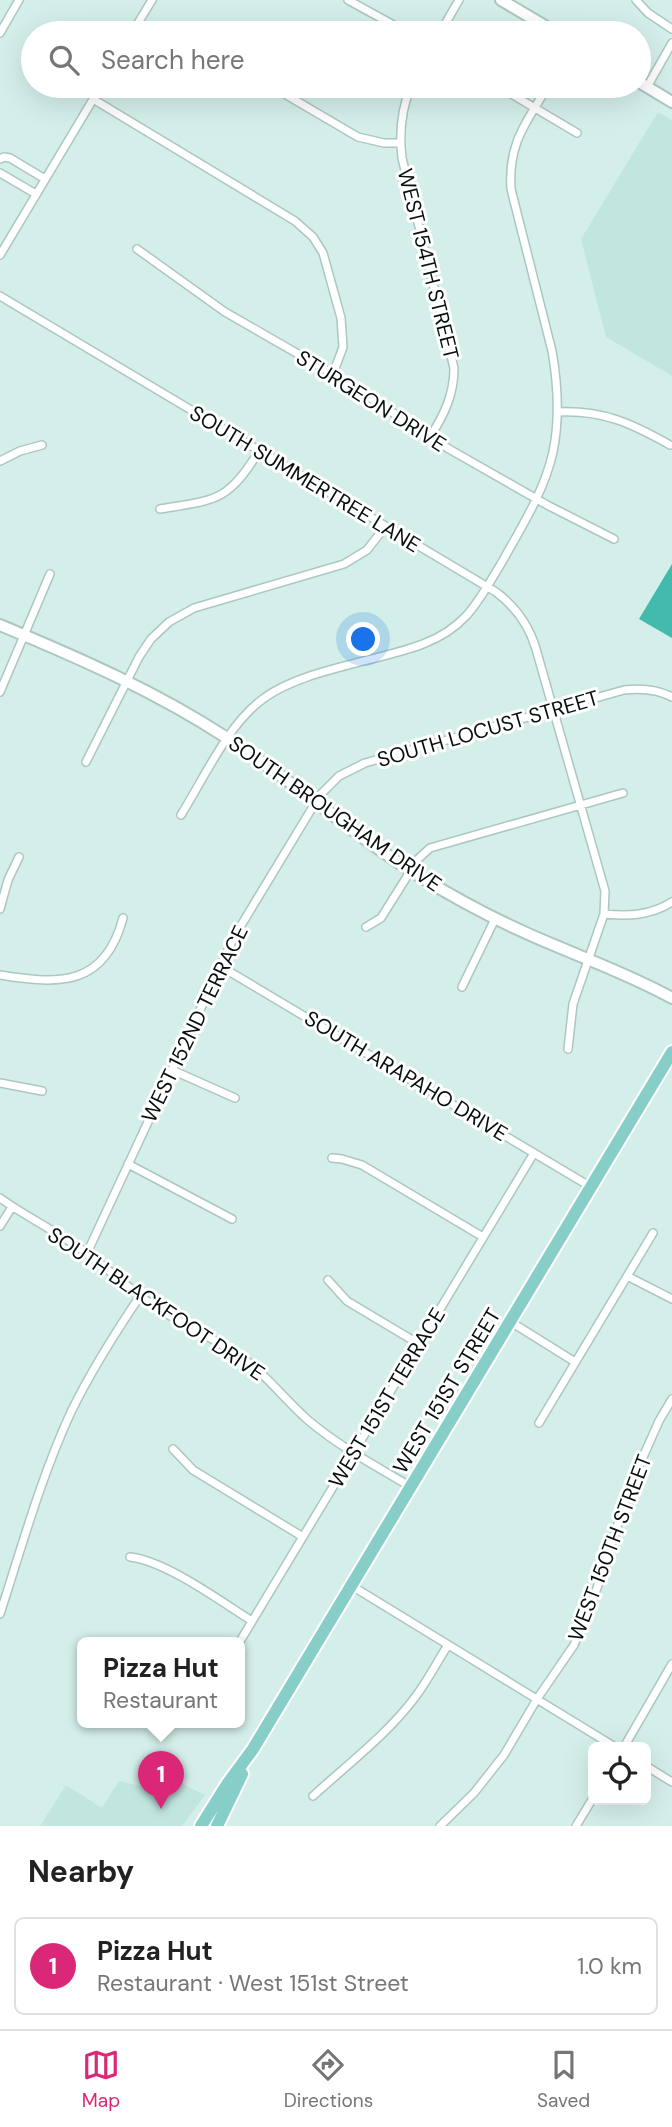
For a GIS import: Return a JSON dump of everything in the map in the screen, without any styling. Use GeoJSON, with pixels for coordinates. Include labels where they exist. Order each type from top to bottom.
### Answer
{"type":"FeatureCollection","features":[{"type":"Feature","properties":{"kind":"main road","name":"WEST 151ST STREET"},"geometry":{"type":"LineString","coordinates":[[201,1826],[253,1749],[672,1052]]}},
{"type":"Feature","properties":{"kind":"main road","name":"WEST 151ST STREET"},"geometry":{"type":"LineString","coordinates":[[219,1823],[253,1749]]}},
{"type":"Feature","properties":{"kind":"main road"},"geometry":{"type":"LineString","coordinates":[[219,1823],[216,1810],[234,1774]]}},
{"type":"Feature","properties":{"kind":"street"},"geometry":{"type":"LineString","coordinates":[[0,33],[19,0]]}},
{"type":"Feature","properties":{"kind":"street"},"geometry":{"type":"LineString","coordinates":[[139,21],[152,0]]}},
{"type":"Feature","properties":{"kind":"street"},"geometry":{"type":"LineString","coordinates":[[348,0],[386,21]]}},
{"type":"Feature","properties":{"kind":"street"},"geometry":{"type":"LineString","coordinates":[[447,21],[459,0]]}},
{"type":"Feature","properties":{"kind":"street"},"geometry":{"type":"LineString","coordinates":[[501,0],[537,21]]}},
{"type":"Feature","properties":{"kind":"street"},"geometry":{"type":"LineString","coordinates":[[636,0],[648,13],[672,29]]}},
{"type":"Feature","properties":{"kind":"street"},"geometry":{"type":"LineString","coordinates":[[651,73],[672,43]]}},
{"type":"Feature","properties":{"kind":"street"},"geometry":{"type":"LineString","coordinates":[[651,90],[672,102]]}},
{"type":"Feature","properties":{"kind":"street"},"geometry":{"type":"LineString","coordinates":[[291,98],[358,137],[384,143],[401,143]]}},
{"type":"Feature","properties":{"kind":"street","name":"WEST 154TH STREET"},"geometry":{"type":"LineString","coordinates":[[407,98],[402,113],[402,158],[454,368],[448,405],[430,437]]}},
{"type":"Feature","properties":{"kind":"street"},"geometry":{"type":"LineString","coordinates":[[518,98],[577,133]]}},
{"type":"Feature","properties":{"kind":"street"},"geometry":{"type":"LineString","coordinates":[[181,815],[228,738],[259,701],[286,685],[437,638],[466,616],[487,587],[537,499],[550,462],[556,430],[557,379],[511,189],[511,162],[513,149],[541,98]]}},
{"type":"Feature","properties":{"kind":"street"},"geometry":{"type":"LineString","coordinates":[[0,255],[93,99],[295,220],[313,237],[326,260],[343,326],[342,353],[333,374]]}},
{"type":"Feature","properties":{"kind":"street"},"geometry":{"type":"LineString","coordinates":[[0,159],[9,158],[45,179]]}},
{"type":"Feature","properties":{"kind":"street"},"geometry":{"type":"LineString","coordinates":[[0,173],[36,194]]}},
{"type":"Feature","properties":{"kind":"street","name":"STURGEON DRIVE"},"geometry":{"type":"LineString","coordinates":[[136,248],[181,283],[225,312],[333,374],[430,437],[537,499],[614,539]]}},
{"type":"Feature","properties":{"kind":"street","name":"SOUTH SUMMERTREE LANE"},"geometry":{"type":"LineString","coordinates":[[0,296],[507,600],[526,623],[532,636],[605,891],[604,914]]}},
{"type":"Feature","properties":{"kind":"street"},"geometry":{"type":"LineString","coordinates":[[558,412],[582,412],[617,419],[670,445]]}},
{"type":"Feature","properties":{"kind":"street"},"geometry":{"type":"LineString","coordinates":[[0,461],[41,445]]}},
{"type":"Feature","properties":{"kind":"street"},"geometry":{"type":"LineString","coordinates":[[160,509],[200,503],[220,496],[242,478],[259,451]]}},
{"type":"Feature","properties":{"kind":"street"},"geometry":{"type":"LineString","coordinates":[[86,762],[151,639],[178,616],[194,608],[344,564],[366,550],[386,527]]}},
{"type":"Feature","properties":{"kind":"street"},"geometry":{"type":"LineString","coordinates":[[0,692],[50,573]]}},
{"type":"Feature","properties":{"kind":"street","name":"SOUTH BROUGHAM DRIVE"},"geometry":{"type":"LineString","coordinates":[[0,625],[127,680],[228,738],[366,840],[458,899],[495,919],[634,978],[672,998]]}},
{"type":"Feature","properties":{"kind":"street","name":"SOUTH LOCUST STREET"},"geometry":{"type":"LineString","coordinates":[[317,802],[326,787],[353,768],[624,690],[639,688],[672,697]]}},
{"type":"Feature","properties":{"kind":"street"},"geometry":{"type":"LineString","coordinates":[[366,927],[381,919],[418,859],[430,848],[623,793]]}},
{"type":"Feature","properties":{"kind":"street","name":"WEST 152ND TERRACE"},"geometry":{"type":"LineString","coordinates":[[87,1253],[220,966],[247,915],[305,817],[317,802]]}},
{"type":"Feature","properties":{"kind":"street"},"geometry":{"type":"LineString","coordinates":[[0,909],[19,857]]}},
{"type":"Feature","properties":{"kind":"street"},"geometry":{"type":"LineString","coordinates":[[568,1049],[573,1004],[604,914],[635,916],[655,911],[672,902]]}},
{"type":"Feature","properties":{"kind":"street"},"geometry":{"type":"LineString","coordinates":[[0,975],[58,980],[81,975],[93,968],[111,950],[118,938],[123,918]]}},
{"type":"Feature","properties":{"kind":"street"},"geometry":{"type":"LineString","coordinates":[[462,987],[495,919]]}},
{"type":"Feature","properties":{"kind":"street","name":"SOUTH ARAPAHO DRIVE"},"geometry":{"type":"LineString","coordinates":[[220,966],[591,1187]]}},
{"type":"Feature","properties":{"kind":"street"},"geometry":{"type":"LineString","coordinates":[[172,1070],[235,1098]]}},
{"type":"Feature","properties":{"kind":"street"},"geometry":{"type":"LineString","coordinates":[[0,1083],[42,1091]]}},
{"type":"Feature","properties":{"kind":"street","name":"WEST 151ST TERRACE"},"geometry":{"type":"LineString","coordinates":[[243,1637],[534,1153]]}},
{"type":"Feature","properties":{"kind":"street"},"geometry":{"type":"LineString","coordinates":[[332,1158],[362,1165],[483,1237]]}},
{"type":"Feature","properties":{"kind":"street"},"geometry":{"type":"LineString","coordinates":[[128,1164],[232,1219]]}},
{"type":"Feature","properties":{"kind":"street","name":"SOUTH BLACKFOOT DRIVE"},"geometry":{"type":"LineString","coordinates":[[0,1198],[87,1253],[140,1296],[247,1361],[327,1436],[411,1487]]}},
{"type":"Feature","properties":{"kind":"street"},"geometry":{"type":"LineString","coordinates":[[0,1226],[12,1207]]}},
{"type":"Feature","properties":{"kind":"street"},"geometry":{"type":"LineString","coordinates":[[538,1423],[653,1233]]}},
{"type":"Feature","properties":{"kind":"street"},"geometry":{"type":"LineString","coordinates":[[627,1276],[672,1299]]}},
{"type":"Feature","properties":{"kind":"street"},"geometry":{"type":"LineString","coordinates":[[328,1280],[346,1301],[419,1345]]}},
{"type":"Feature","properties":{"kind":"street"},"geometry":{"type":"LineString","coordinates":[[0,1614],[39,1490],[71,1412],[101,1356],[140,1296]]}},
{"type":"Feature","properties":{"kind":"street"},"geometry":{"type":"LineString","coordinates":[[510,1322],[575,1362]]}},
{"type":"Feature","properties":{"kind":"street","name":"WEST 150TH STREET"},"geometry":{"type":"LineString","coordinates":[[440,1826],[474,1793],[504,1755],[537,1699],[574,1645],[595,1594],[631,1485],[659,1421],[672,1399]]}},
{"type":"Feature","properties":{"kind":"street"},"geometry":{"type":"LineString","coordinates":[[173,1449],[193,1471],[303,1537]]}},
{"type":"Feature","properties":{"kind":"street"},"geometry":{"type":"LineString","coordinates":[[130,1557],[160,1566],[252,1621]]}},
{"type":"Feature","properties":{"kind":"street"},"geometry":{"type":"LineString","coordinates":[[352,1586],[607,1742]]}},
{"type":"Feature","properties":{"kind":"street"},"geometry":{"type":"LineString","coordinates":[[313,1796],[401,1714],[416,1696],[448,1644]]}},
{"type":"Feature","properties":{"kind":"street"},"geometry":{"type":"LineString","coordinates":[[627,1742],[672,1664]]}},
{"type":"Feature","properties":{"kind":"street"},"geometry":{"type":"LineString","coordinates":[[651,1769],[672,1782]]}},
{"type":"Feature","properties":{"kind":"street"},"geometry":{"type":"LineString","coordinates":[[576,1826],[589,1805]]}},
{"type":"Feature","properties":{"kind":"shaded area"},"geometry":{"type":"Polygon","coordinates":[[[658,112],[672,120],[672,376],[606,337],[581,239],[658,112]]]}},
{"type":"Feature","properties":{"kind":"shaded area"},"geometry":{"type":"Polygon","coordinates":[[[119,1781],[165,1792],[173,1790],[181,1783],[205,1795],[182,1826],[40,1826],[66,1785],[102,1808],[119,1781]]]}},
{"type":"Feature","properties":{"kind":"green space"},"geometry":{"type":"Polygon","coordinates":[[[672,564],[672,638],[639,619],[672,564]]]}},
{"type":"Feature","properties":{"kind":"place","name":"Pizza Hut"},"geometry":{"type":"Point","coordinates":[161,1809]}}]}
